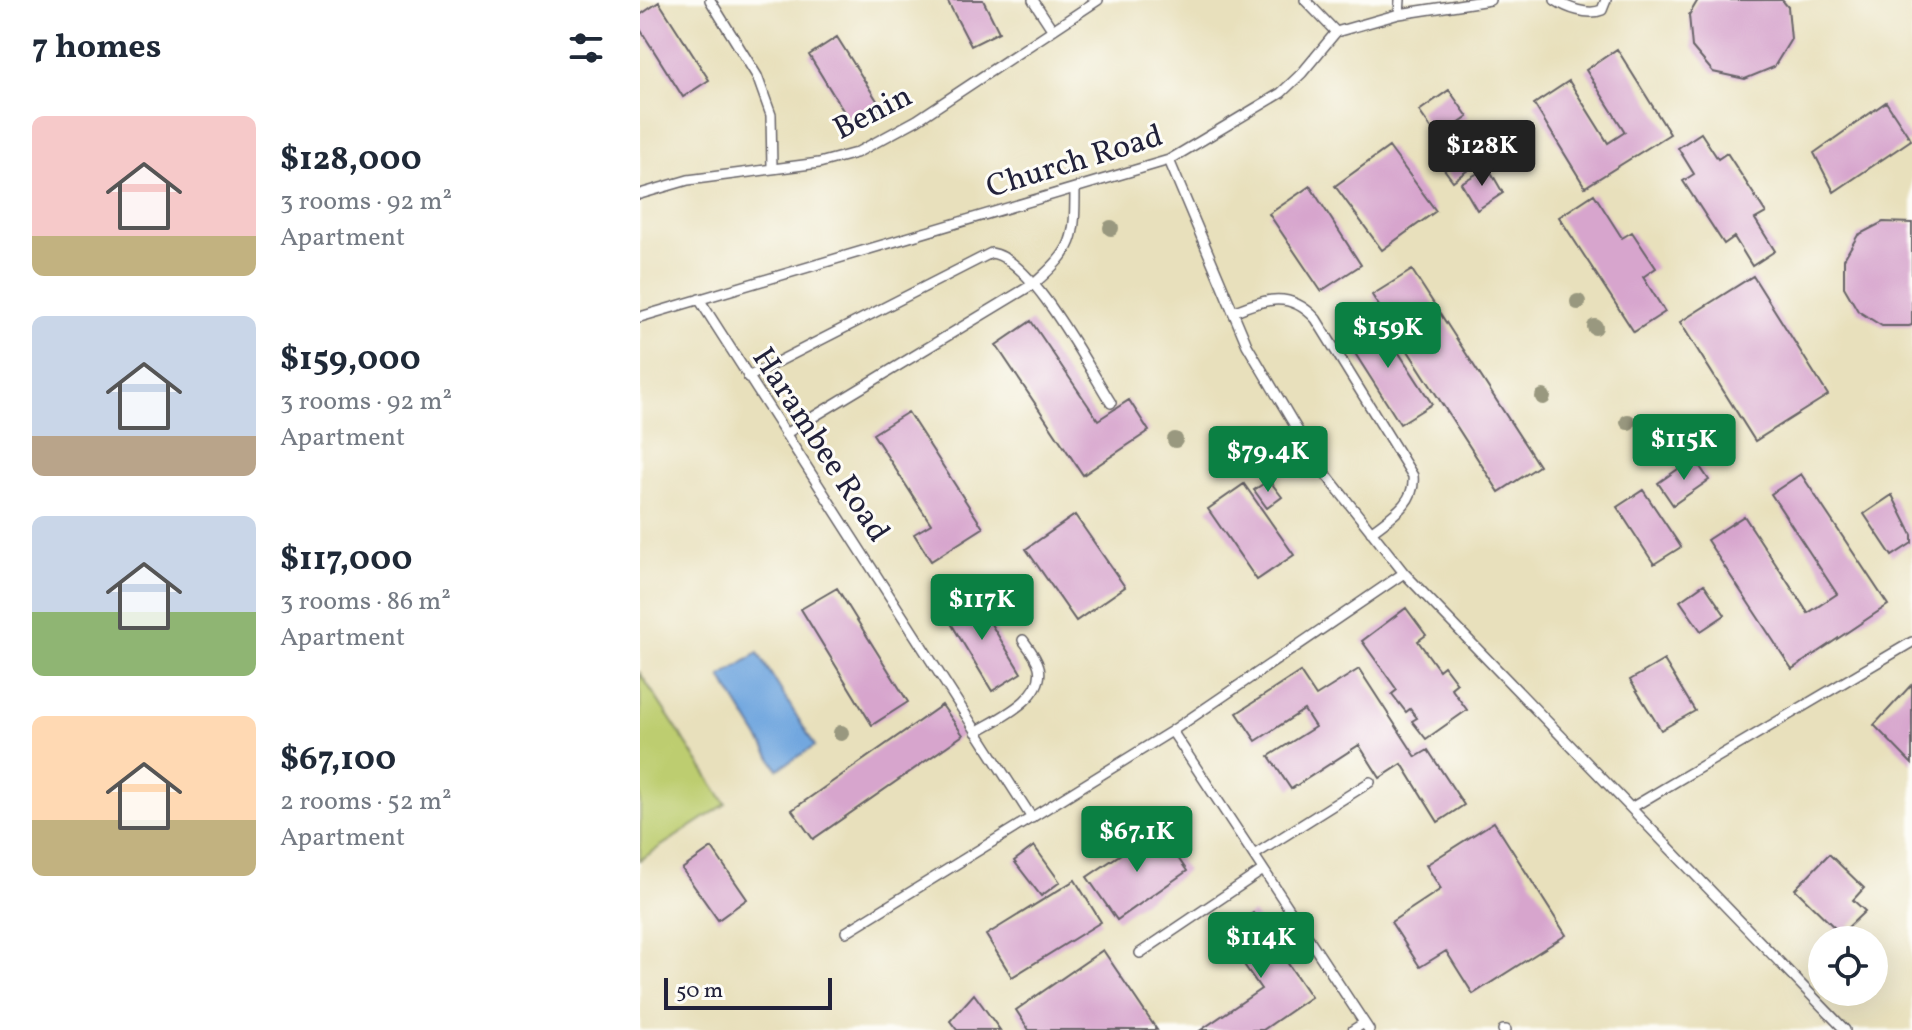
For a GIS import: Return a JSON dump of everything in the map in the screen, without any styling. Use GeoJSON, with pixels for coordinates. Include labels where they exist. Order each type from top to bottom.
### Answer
{"type":"FeatureCollection","features":[{"type":"Feature","properties":{"kind":"lane"},"geometry":{"type":"LineString","coordinates":[[710,0],[757,76],[771,115],[772,168]]}},
{"type":"Feature","properties":{"kind":"lane"},"geometry":{"type":"LineString","coordinates":[[1033,0],[1052,29]]}},
{"type":"Feature","properties":{"kind":"lane","name":"Benin"},"geometry":{"type":"LineString","coordinates":[[640,194],[688,180],[844,157],[891,137],[1098,0]]}},
{"type":"Feature","properties":{"kind":"lane"},"geometry":{"type":"LineString","coordinates":[[1305,0],[1336,32],[1399,14],[1490,0]]}},
{"type":"Feature","properties":{"kind":"lane"},"geometry":{"type":"LineString","coordinates":[[1399,14],[1400,0]]}},
{"type":"Feature","properties":{"kind":"lane"},"geometry":{"type":"LineString","coordinates":[[1555,0],[1570,8],[1595,13],[1602,10],[1606,0]]}},
{"type":"Feature","properties":{"kind":"lane","name":"Church Road"},"geometry":{"type":"LineString","coordinates":[[640,317],[1169,160],[1251,114],[1281,93],[1336,32]]}},
{"type":"Feature","properties":{"kind":"lane"},"geometry":{"type":"LineString","coordinates":[[1169,160],[1247,345],[1317,463],[1404,573],[1845,1030]]}},
{"type":"Feature","properties":{"kind":"lane"},"geometry":{"type":"LineString","coordinates":[[785,434],[1035,283],[1070,246],[1075,226],[1075,188]]}},
{"type":"Feature","properties":{"kind":"lane"},"geometry":{"type":"LineString","coordinates":[[748,377],[985,254],[1000,254],[1035,283],[1111,403]]}},
{"type":"Feature","properties":{"kind":"lane","name":"Harambee Road"},"geometry":{"type":"LineString","coordinates":[[699,299],[1032,818]]}},
{"type":"Feature","properties":{"kind":"lane"},"geometry":{"type":"LineString","coordinates":[[1233,312],[1269,300],[1293,300],[1316,319],[1413,476],[1414,485],[1408,499],[1399,511],[1371,532]]}},
{"type":"Feature","properties":{"kind":"lane"},"geometry":{"type":"LineString","coordinates":[[846,932],[1172,731],[1404,573]]}},
{"type":"Feature","properties":{"kind":"lane"},"geometry":{"type":"LineString","coordinates":[[976,732],[1020,704],[1034,691],[1040,680],[1039,666],[1023,640]]}},
{"type":"Feature","properties":{"kind":"lane"},"geometry":{"type":"LineString","coordinates":[[1631,808],[1912,642]]}},
{"type":"Feature","properties":{"kind":"lane"},"geometry":{"type":"LineString","coordinates":[[1172,731],[1367,1026],[1353,1030]]}},
{"type":"Feature","properties":{"kind":"lane"},"geometry":{"type":"LineString","coordinates":[[1254,855],[1370,782]]}},
{"type":"Feature","properties":{"kind":"lane"},"geometry":{"type":"LineString","coordinates":[[1140,953],[1263,870]]}},
{"type":"Feature","properties":{"kind":"green space"},"geometry":{"type":"Polygon","coordinates":[[[640,673],[726,804],[640,860],[640,673]]]}},
{"type":"Feature","properties":{"kind":"water"},"geometry":{"type":"Polygon","coordinates":[[[758,653],[815,746],[778,769],[721,677],[758,653]]]}},
{"type":"Feature","properties":{"kind":"building"},"geometry":{"type":"Polygon","coordinates":[[[947,0],[983,0],[999,32],[971,46],[947,0]]]}},
{"type":"Feature","properties":{"kind":"building"},"geometry":{"type":"Polygon","coordinates":[[[1698,0],[1782,0],[1788,7],[1791,39],[1774,67],[1745,79],[1713,72],[1692,47],[1689,15],[1698,0]]]}},
{"type":"Feature","properties":{"kind":"building"},"geometry":{"type":"Polygon","coordinates":[[[659,2],[709,80],[683,97],[640,29],[640,15],[659,2]]]}},
{"type":"Feature","properties":{"kind":"building"},"geometry":{"type":"Polygon","coordinates":[[[837,37],[881,107],[852,125],[809,55],[837,37]]]}},
{"type":"Feature","properties":{"kind":"building"},"geometry":{"type":"Polygon","coordinates":[[[1617,49],[1670,134],[1585,187],[1534,104],[1569,81],[1608,143],[1625,132],[1586,70],[1617,49]]]}},
{"type":"Feature","properties":{"kind":"building"},"geometry":{"type":"Polygon","coordinates":[[[1449,90],[1468,117],[1438,138],[1419,111],[1449,90]]]}},
{"type":"Feature","properties":{"kind":"building"},"geometry":{"type":"Polygon","coordinates":[[[1886,102],[1911,140],[1834,192],[1814,153],[1886,102]]]}},
{"type":"Feature","properties":{"kind":"building"},"geometry":{"type":"Polygon","coordinates":[[[1465,133],[1484,158],[1453,181],[1435,157],[1465,133]]]}},
{"type":"Feature","properties":{"kind":"building"},"geometry":{"type":"Polygon","coordinates":[[[1701,133],[1718,159],[1727,153],[1766,213],[1755,219],[1775,251],[1752,266],[1734,237],[1724,244],[1683,181],[1694,174],[1678,148],[1701,133]]]}},
{"type":"Feature","properties":{"kind":"building"},"geometry":{"type":"Polygon","coordinates":[[[1389,147],[1436,211],[1382,250],[1335,186],[1389,147]]]}},
{"type":"Feature","properties":{"kind":"building"},"geometry":{"type":"Polygon","coordinates":[[[1488,167],[1503,193],[1477,210],[1461,183],[1488,167]]]}},
{"type":"Feature","properties":{"kind":"building"},"geometry":{"type":"Polygon","coordinates":[[[1310,186],[1361,265],[1321,291],[1269,214],[1310,186]]]}},
{"type":"Feature","properties":{"kind":"building"},"geometry":{"type":"Polygon","coordinates":[[[1594,194],[1622,238],[1632,232],[1656,268],[1643,277],[1665,312],[1634,332],[1559,217],[1594,194]]]}},
{"type":"Feature","properties":{"kind":"building"},"geometry":{"type":"Polygon","coordinates":[[[1883,222],[1912,223],[1912,325],[1909,326],[1882,326],[1858,311],[1844,287],[1844,259],[1858,235],[1883,222]]]}},
{"type":"Feature","properties":{"kind":"building"},"geometry":{"type":"Polygon","coordinates":[[[1412,270],[1539,466],[1499,492],[1372,295],[1412,270]]]}},
{"type":"Feature","properties":{"kind":"building"},"geometry":{"type":"Polygon","coordinates":[[[1753,276],[1828,395],[1755,441],[1680,322],[1753,276]]]}},
{"type":"Feature","properties":{"kind":"building"},"geometry":{"type":"Polygon","coordinates":[[[1375,316],[1432,404],[1400,424],[1344,336],[1375,316]]]}},
{"type":"Feature","properties":{"kind":"building"},"geometry":{"type":"Polygon","coordinates":[[[1031,321],[1098,420],[1129,400],[1149,431],[1083,475],[996,345],[1031,321]]]}},
{"type":"Feature","properties":{"kind":"building"},"geometry":{"type":"Polygon","coordinates":[[[908,412],[983,528],[931,561],[914,534],[931,524],[873,434],[908,412]]]}},
{"type":"Feature","properties":{"kind":"building"},"geometry":{"type":"Polygon","coordinates":[[[1694,458],[1709,480],[1673,505],[1658,483],[1694,458]]]}},
{"type":"Feature","properties":{"kind":"building"},"geometry":{"type":"Polygon","coordinates":[[[1801,474],[1888,605],[1792,669],[1707,540],[1744,516],[1808,613],[1837,594],[1771,494],[1801,474]]]}},
{"type":"Feature","properties":{"kind":"building"},"geometry":{"type":"Polygon","coordinates":[[[1269,480],[1282,497],[1267,508],[1254,490],[1269,480]]]}},
{"type":"Feature","properties":{"kind":"building"},"geometry":{"type":"Polygon","coordinates":[[[1244,484],[1294,555],[1257,580],[1208,509],[1244,484]]]}},
{"type":"Feature","properties":{"kind":"building"},"geometry":{"type":"Polygon","coordinates":[[[1643,490],[1681,547],[1654,564],[1617,507],[1643,490]]]}},
{"type":"Feature","properties":{"kind":"building"},"geometry":{"type":"Polygon","coordinates":[[[1892,495],[1912,535],[1912,543],[1892,556],[1864,514],[1892,495]]]}},
{"type":"Feature","properties":{"kind":"building"},"geometry":{"type":"Polygon","coordinates":[[[1075,515],[1125,587],[1076,621],[1026,549],[1075,515]]]}},
{"type":"Feature","properties":{"kind":"building"},"geometry":{"type":"Polygon","coordinates":[[[1704,584],[1725,615],[1701,631],[1680,601],[1704,584]]]}},
{"type":"Feature","properties":{"kind":"building"},"geometry":{"type":"Polygon","coordinates":[[[837,588],[908,702],[872,725],[801,609],[837,588]]]}},
{"type":"Feature","properties":{"kind":"building"},"geometry":{"type":"Polygon","coordinates":[[[972,593],[1021,673],[992,691],[943,610],[972,593]]]}},
{"type":"Feature","properties":{"kind":"building"},"geometry":{"type":"Polygon","coordinates":[[[1406,608],[1426,635],[1418,641],[1439,670],[1444,666],[1457,683],[1451,688],[1467,710],[1426,739],[1412,721],[1417,718],[1410,709],[1406,712],[1392,694],[1397,690],[1362,641],[1406,608]]]}},
{"type":"Feature","properties":{"kind":"building"},"geometry":{"type":"Polygon","coordinates":[[[1664,660],[1695,711],[1661,730],[1630,680],[1664,660]]]}},
{"type":"Feature","properties":{"kind":"building"},"geometry":{"type":"Polygon","coordinates":[[[1359,669],[1416,757],[1428,750],[1464,805],[1438,822],[1402,764],[1380,778],[1359,745],[1291,789],[1269,756],[1315,727],[1304,710],[1256,741],[1237,713],[1300,672],[1316,696],[1359,669]]]}},
{"type":"Feature","properties":{"kind":"building"},"geometry":{"type":"Polygon","coordinates":[[[1912,684],[1912,764],[1874,725],[1912,684]]]}},
{"type":"Feature","properties":{"kind":"building"},"geometry":{"type":"Polygon","coordinates":[[[942,705],[963,735],[813,839],[792,810],[942,705]]]}},
{"type":"Feature","properties":{"kind":"building"},"geometry":{"type":"Polygon","coordinates":[[[1494,822],[1566,935],[1473,994],[1446,951],[1420,967],[1391,922],[1441,889],[1426,865],[1494,822]]]}},
{"type":"Feature","properties":{"kind":"building"},"geometry":{"type":"Polygon","coordinates":[[[1158,829],[1187,871],[1117,920],[1087,877],[1158,829]]]}},
{"type":"Feature","properties":{"kind":"building"},"geometry":{"type":"Polygon","coordinates":[[[1034,846],[1060,882],[1041,896],[1014,861],[1034,846]]]}},
{"type":"Feature","properties":{"kind":"building"},"geometry":{"type":"Polygon","coordinates":[[[712,848],[747,899],[718,920],[682,869],[712,848]]]}},
{"type":"Feature","properties":{"kind":"building"},"geometry":{"type":"Polygon","coordinates":[[[1829,854],[1864,888],[1853,900],[1865,911],[1849,926],[1833,926],[1795,889],[1829,854]]]}},
{"type":"Feature","properties":{"kind":"building"},"geometry":{"type":"Polygon","coordinates":[[[1075,880],[1101,922],[1012,977],[986,935],[1075,880]]]}},
{"type":"Feature","properties":{"kind":"building"},"geometry":{"type":"Polygon","coordinates":[[[1253,913],[1311,997],[1263,1030],[1201,1030],[1261,989],[1222,933],[1253,913]]]}},
{"type":"Feature","properties":{"kind":"building"},"geometry":{"type":"Polygon","coordinates":[[[1103,950],[1157,1030],[1029,1030],[1016,1010],[1103,950]]]}},
{"type":"Feature","properties":{"kind":"building"},"geometry":{"type":"Polygon","coordinates":[[[974,994],[1000,1030],[957,1030],[950,1021],[974,994]]]}}]}
